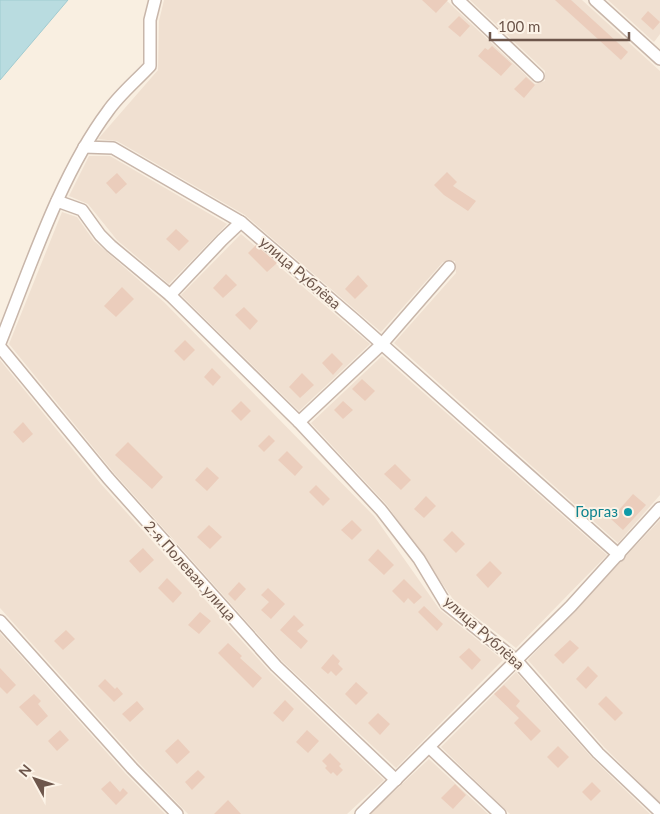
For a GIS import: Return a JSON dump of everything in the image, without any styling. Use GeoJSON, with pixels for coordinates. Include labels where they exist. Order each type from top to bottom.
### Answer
{"type":"FeatureCollection","features":[{"type":"Feature","properties":{"kind":"street"},"geometry":{"type":"LineString","coordinates":[[0,343],[57,201],[84,147],[109,109],[150,66],[150,20],[155,0]]}},
{"type":"Feature","properties":{"kind":"street"},"geometry":{"type":"LineString","coordinates":[[458,0],[538,76]]}},
{"type":"Feature","properties":{"kind":"street"},"geometry":{"type":"LineString","coordinates":[[595,0],[658,53]]}},
{"type":"Feature","properties":{"kind":"street","name":"улица Рублёва"},"geometry":{"type":"LineString","coordinates":[[84,147],[113,148],[241,222],[619,554]]}},
{"type":"Feature","properties":{"kind":"street","name":"улица Рублёва"},"geometry":{"type":"LineString","coordinates":[[57,201],[82,210],[100,235],[170,295],[299,422],[380,510],[419,559],[446,604],[516,660],[598,752],[660,812]]}},
{"type":"Feature","properties":{"kind":"street"},"geometry":{"type":"LineString","coordinates":[[170,295],[241,222]]}},
{"type":"Feature","properties":{"kind":"street"},"geometry":{"type":"LineString","coordinates":[[299,422],[382,344],[449,267]]}},
{"type":"Feature","properties":{"kind":"street","name":"2-я Полевая улица"},"geometry":{"type":"LineString","coordinates":[[0,347],[108,478],[276,666],[396,780]]}},
{"type":"Feature","properties":{"kind":"street"},"geometry":{"type":"LineString","coordinates":[[361,814],[571,606],[660,508]]}},
{"type":"Feature","properties":{"kind":"street"},"geometry":{"type":"LineString","coordinates":[[0,621],[132,768],[177,814]]}},
{"type":"Feature","properties":{"kind":"street"},"geometry":{"type":"LineString","coordinates":[[429,747],[500,814]]}},
{"type":"Feature","properties":{"kind":"shaded area"},"geometry":{"type":"Polygon","coordinates":[[[164,0],[446,0],[535,84],[545,81],[545,71],[470,0],[582,0],[660,71],[660,495],[618,543],[394,343],[456,273],[455,261],[443,262],[381,332],[245,215],[117,141],[98,139],[158,70],[159,21],[164,0]]]}},
{"type":"Feature","properties":{"kind":"shaded area"},"geometry":{"type":"Polygon","coordinates":[[[608,0],[660,0],[660,34],[654,42],[608,0]]]}},
{"type":"Feature","properties":{"kind":"shaded area"},"geometry":{"type":"Polygon","coordinates":[[[89,156],[110,156],[227,224],[169,284],[117,240],[88,204],[69,196],[89,156]]]}},
{"type":"Feature","properties":{"kind":"shaded area"},"geometry":{"type":"Polygon","coordinates":[[[62,212],[77,217],[94,241],[164,302],[374,516],[440,610],[503,660],[396,768],[282,661],[114,473],[9,344],[62,212]]]}},
{"type":"Feature","properties":{"kind":"shaded area"},"geometry":{"type":"Polygon","coordinates":[[[241,234],[370,344],[299,411],[181,295],[241,234]]]}},
{"type":"Feature","properties":{"kind":"shaded area"},"geometry":{"type":"Polygon","coordinates":[[[382,356],[607,555],[516,648],[453,599],[387,505],[311,423],[382,356]]]}},
{"type":"Feature","properties":{"kind":"shaded area"},"geometry":{"type":"Polygon","coordinates":[[[0,360],[101,484],[270,672],[384,780],[347,814],[188,814],[138,762],[0,608],[0,360]]]}},
{"type":"Feature","properties":{"kind":"shaded area"},"geometry":{"type":"Polygon","coordinates":[[[660,520],[660,803],[604,747],[528,660],[660,520]]]}},
{"type":"Feature","properties":{"kind":"shaded area"},"geometry":{"type":"Polygon","coordinates":[[[0,633],[125,773],[165,814],[0,814],[0,633]]]}},
{"type":"Feature","properties":{"kind":"shaded area"},"geometry":{"type":"Polygon","coordinates":[[[516,672],[592,758],[650,814],[510,814],[441,747],[516,672]]]}},
{"type":"Feature","properties":{"kind":"shaded area"},"geometry":{"type":"Polygon","coordinates":[[[429,759],[488,814],[370,814],[429,759]]]}},
{"type":"Feature","properties":{"kind":"water"},"geometry":{"type":"Polygon","coordinates":[[[0,0],[68,0],[0,80],[0,0]]]}},
{"type":"Feature","properties":{"kind":"building"},"geometry":{"type":"Polygon","coordinates":[[[422,0],[448,0],[436,13],[422,0]]]}},
{"type":"Feature","properties":{"kind":"building"},"geometry":{"type":"Polygon","coordinates":[[[555,0],[571,0],[628,52],[621,60],[555,0]]]}},
{"type":"Feature","properties":{"kind":"building"},"geometry":{"type":"Polygon","coordinates":[[[648,11],[660,22],[653,30],[641,19],[648,11]]]}},
{"type":"Feature","properties":{"kind":"building"},"geometry":{"type":"Polygon","coordinates":[[[459,16],[470,26],[460,37],[448,27],[459,16]]]}},
{"type":"Feature","properties":{"kind":"building"},"geometry":{"type":"Polygon","coordinates":[[[492,46],[512,64],[501,76],[478,56],[485,48],[488,50],[492,46]]]}},
{"type":"Feature","properties":{"kind":"building"},"geometry":{"type":"Polygon","coordinates":[[[526,77],[535,85],[524,98],[514,89],[526,77]]]}},
{"type":"Feature","properties":{"kind":"building"},"geometry":{"type":"Polygon","coordinates":[[[447,172],[457,182],[453,186],[476,201],[468,211],[444,195],[434,185],[447,172]]]}},
{"type":"Feature","properties":{"kind":"building"},"geometry":{"type":"Polygon","coordinates":[[[117,173],[127,184],[116,194],[106,183],[117,173]]]}},
{"type":"Feature","properties":{"kind":"building"},"geometry":{"type":"Polygon","coordinates":[[[176,229],[189,241],[179,251],[166,239],[176,229]]]}},
{"type":"Feature","properties":{"kind":"building"},"geometry":{"type":"Polygon","coordinates":[[[256,245],[277,263],[267,272],[248,253],[256,245]]]}},
{"type":"Feature","properties":{"kind":"building"},"geometry":{"type":"Polygon","coordinates":[[[226,274],[237,285],[223,298],[213,288],[226,274]]]}},
{"type":"Feature","properties":{"kind":"building"},"geometry":{"type":"Polygon","coordinates":[[[358,275],[368,286],[355,299],[345,289],[358,275]]]}},
{"type":"Feature","properties":{"kind":"building"},"geometry":{"type":"Polygon","coordinates":[[[122,287],[134,299],[116,317],[104,306],[122,287]]]}},
{"type":"Feature","properties":{"kind":"building"},"geometry":{"type":"Polygon","coordinates":[[[244,307],[258,321],[250,330],[235,315],[244,307]]]}},
{"type":"Feature","properties":{"kind":"building"},"geometry":{"type":"Polygon","coordinates":[[[185,340],[195,350],[184,361],[174,351],[185,340]]]}},
{"type":"Feature","properties":{"kind":"building"},"geometry":{"type":"Polygon","coordinates":[[[332,353],[343,364],[333,375],[322,363],[332,353]]]}},
{"type":"Feature","properties":{"kind":"building"},"geometry":{"type":"Polygon","coordinates":[[[212,368],[221,377],[213,386],[204,377],[212,368]]]}},
{"type":"Feature","properties":{"kind":"building"},"geometry":{"type":"Polygon","coordinates":[[[302,373],[314,385],[300,398],[289,387],[302,373]]]}},
{"type":"Feature","properties":{"kind":"building"},"geometry":{"type":"Polygon","coordinates":[[[362,379],[375,391],[365,401],[352,389],[362,379]]]}},
{"type":"Feature","properties":{"kind":"building"},"geometry":{"type":"Polygon","coordinates":[[[241,401],[251,411],[241,421],[231,411],[241,401]]]}},
{"type":"Feature","properties":{"kind":"building"},"geometry":{"type":"Polygon","coordinates":[[[343,401],[353,410],[343,419],[334,410],[343,401]]]}},
{"type":"Feature","properties":{"kind":"building"},"geometry":{"type":"Polygon","coordinates":[[[23,422],[33,434],[23,443],[13,432],[23,422]]]}},
{"type":"Feature","properties":{"kind":"building"},"geometry":{"type":"Polygon","coordinates":[[[269,435],[275,441],[264,452],[258,446],[269,435]]]}},
{"type":"Feature","properties":{"kind":"building"},"geometry":{"type":"Polygon","coordinates":[[[128,442],[163,477],[152,489],[115,455],[128,442]]]}},
{"type":"Feature","properties":{"kind":"building"},"geometry":{"type":"Polygon","coordinates":[[[287,451],[303,467],[295,476],[278,460],[287,451]]]}},
{"type":"Feature","properties":{"kind":"building"},"geometry":{"type":"Polygon","coordinates":[[[395,464],[411,480],[401,490],[384,474],[395,464]]]}},
{"type":"Feature","properties":{"kind":"building"},"geometry":{"type":"Polygon","coordinates":[[[207,467],[219,478],[207,491],[195,480],[207,467]]]}},
{"type":"Feature","properties":{"kind":"building"},"geometry":{"type":"Polygon","coordinates":[[[316,485],[330,499],[323,506],[309,492],[316,485]]]}},
{"type":"Feature","properties":{"kind":"building","name":"Горгаз"},"geometry":{"type":"Polygon","coordinates":[[[633,494],[646,505],[623,530],[611,519],[633,494]]]}},
{"type":"Feature","properties":{"kind":"building"},"geometry":{"type":"Polygon","coordinates":[[[426,496],[436,506],[424,518],[414,509],[426,496]]]}},
{"type":"Feature","properties":{"kind":"building"},"geometry":{"type":"Polygon","coordinates":[[[352,520],[362,530],[352,540],[341,530],[352,520]]]}},
{"type":"Feature","properties":{"kind":"building"},"geometry":{"type":"Polygon","coordinates":[[[209,525],[222,537],[210,549],[197,537],[209,525]]]}},
{"type":"Feature","properties":{"kind":"building"},"geometry":{"type":"Polygon","coordinates":[[[452,531],[465,544],[456,553],[443,540],[452,531]]]}},
{"type":"Feature","properties":{"kind":"building"},"geometry":{"type":"Polygon","coordinates":[[[143,548],[154,560],[140,573],[129,561],[143,548]]]}},
{"type":"Feature","properties":{"kind":"building"},"geometry":{"type":"Polygon","coordinates":[[[378,549],[394,565],[384,575],[368,560],[378,549]]]}},
{"type":"Feature","properties":{"kind":"building"},"geometry":{"type":"Polygon","coordinates":[[[490,561],[502,573],[488,588],[476,575],[490,561]]]}},
{"type":"Feature","properties":{"kind":"building"},"geometry":{"type":"Polygon","coordinates":[[[167,578],[182,593],[173,603],[158,588],[167,578]]]}},
{"type":"Feature","properties":{"kind":"building"},"geometry":{"type":"Polygon","coordinates":[[[404,579],[422,597],[414,604],[408,598],[404,603],[392,591],[404,579]]]}},
{"type":"Feature","properties":{"kind":"building"},"geometry":{"type":"Polygon","coordinates":[[[239,582],[246,589],[235,601],[228,594],[239,582]]]}},
{"type":"Feature","properties":{"kind":"building"},"geometry":{"type":"Polygon","coordinates":[[[268,588],[285,604],[271,619],[261,610],[269,602],[261,595],[268,588]]]}},
{"type":"Feature","properties":{"kind":"building"},"geometry":{"type":"Polygon","coordinates":[[[424,606],[443,624],[437,631],[418,612],[424,606]]]}},
{"type":"Feature","properties":{"kind":"building"},"geometry":{"type":"Polygon","coordinates":[[[200,612],[211,621],[199,634],[188,625],[200,612]]]}},
{"type":"Feature","properties":{"kind":"building"},"geometry":{"type":"Polygon","coordinates":[[[294,615],[304,625],[297,631],[308,641],[301,649],[280,630],[294,615]]]}},
{"type":"Feature","properties":{"kind":"building"},"geometry":{"type":"Polygon","coordinates":[[[66,630],[75,639],[63,650],[54,641],[66,630]]]}},
{"type":"Feature","properties":{"kind":"building"},"geometry":{"type":"Polygon","coordinates":[[[570,640],[579,648],[563,664],[554,655],[570,640]]]}},
{"type":"Feature","properties":{"kind":"building"},"geometry":{"type":"Polygon","coordinates":[[[228,643],[242,656],[240,658],[262,678],[253,688],[218,653],[228,643]]]}},
{"type":"Feature","properties":{"kind":"building"},"geometry":{"type":"Polygon","coordinates":[[[469,648],[481,660],[472,670],[459,657],[469,648]]]}},
{"type":"Feature","properties":{"kind":"building"},"geometry":{"type":"Polygon","coordinates":[[[333,654],[340,661],[338,664],[343,669],[336,676],[331,671],[328,674],[321,668],[333,654]]]}},
{"type":"Feature","properties":{"kind":"building"},"geometry":{"type":"Polygon","coordinates":[[[588,666],[598,676],[586,689],[576,679],[588,666]]]}},
{"type":"Feature","properties":{"kind":"building"},"geometry":{"type":"Polygon","coordinates":[[[0,668],[16,685],[7,694],[0,687],[0,668]]]}},
{"type":"Feature","properties":{"kind":"building"},"geometry":{"type":"Polygon","coordinates":[[[105,679],[115,689],[117,687],[123,694],[114,702],[98,686],[105,679]]]}},
{"type":"Feature","properties":{"kind":"building"},"geometry":{"type":"Polygon","coordinates":[[[356,682],[368,693],[356,705],[345,694],[356,682]]]}},
{"type":"Feature","properties":{"kind":"building"},"geometry":{"type":"Polygon","coordinates":[[[504,685],[520,701],[516,706],[541,731],[531,741],[514,723],[519,718],[494,694],[504,685]]]}},
{"type":"Feature","properties":{"kind":"building"},"geometry":{"type":"Polygon","coordinates":[[[34,694],[41,701],[38,704],[48,716],[37,726],[19,707],[34,694]]]}},
{"type":"Feature","properties":{"kind":"building"},"geometry":{"type":"Polygon","coordinates":[[[606,696],[623,713],[615,721],[598,704],[606,696]]]}},
{"type":"Feature","properties":{"kind":"building"},"geometry":{"type":"Polygon","coordinates":[[[285,700],[294,709],[283,722],[273,713],[285,700]]]}},
{"type":"Feature","properties":{"kind":"building"},"geometry":{"type":"Polygon","coordinates":[[[137,701],[144,709],[130,722],[122,714],[137,701]]]}},
{"type":"Feature","properties":{"kind":"building"},"geometry":{"type":"Polygon","coordinates":[[[378,713],[390,724],[380,735],[368,723],[378,713]]]}},
{"type":"Feature","properties":{"kind":"building"},"geometry":{"type":"Polygon","coordinates":[[[60,730],[69,740],[57,751],[48,741],[60,730]]]}},
{"type":"Feature","properties":{"kind":"building"},"geometry":{"type":"Polygon","coordinates":[[[307,730],[319,741],[308,753],[296,742],[307,730]]]}},
{"type":"Feature","properties":{"kind":"building"},"geometry":{"type":"Polygon","coordinates":[[[178,739],[190,752],[177,764],[165,751],[178,739]]]}},
{"type":"Feature","properties":{"kind":"building"},"geometry":{"type":"Polygon","coordinates":[[[558,746],[569,757],[558,768],[547,757],[558,746]]]}},
{"type":"Feature","properties":{"kind":"building"},"geometry":{"type":"Polygon","coordinates":[[[330,753],[341,764],[339,766],[343,770],[337,776],[333,772],[331,774],[325,768],[327,766],[322,761],[330,753]]]}},
{"type":"Feature","properties":{"kind":"building"},"geometry":{"type":"Polygon","coordinates":[[[198,770],[205,777],[192,790],[185,782],[198,770]]]}},
{"type":"Feature","properties":{"kind":"building"},"geometry":{"type":"Polygon","coordinates":[[[110,781],[120,792],[123,788],[128,793],[116,805],[101,789],[110,781]]]}},
{"type":"Feature","properties":{"kind":"building"},"geometry":{"type":"Polygon","coordinates":[[[592,782],[601,791],[591,801],[582,792],[592,782]]]}},
{"type":"Feature","properties":{"kind":"building"},"geometry":{"type":"Polygon","coordinates":[[[455,784],[466,795],[453,809],[441,798],[455,784]]]}},
{"type":"Feature","properties":{"kind":"building"},"geometry":{"type":"Polygon","coordinates":[[[228,800],[241,814],[214,814],[228,800]]]}},
{"type":"Feature","properties":{"kind":"place","name":"Горгаз"},"geometry":{"type":"Point","coordinates":[628,512]}}]}
